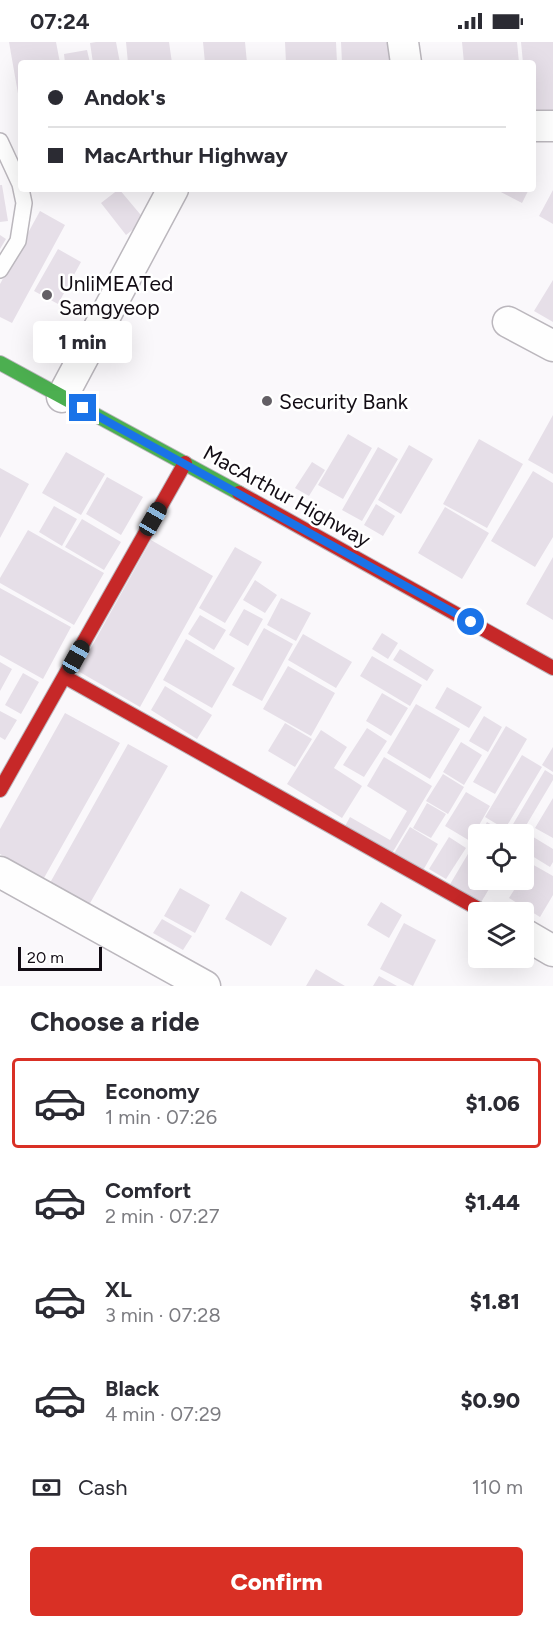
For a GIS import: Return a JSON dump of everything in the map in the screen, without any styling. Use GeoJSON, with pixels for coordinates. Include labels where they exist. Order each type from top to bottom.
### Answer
{"type":"FeatureCollection","features":[{"type":"Feature","properties":{"kind":"main road","name":"MacArthur Highway"},"geometry":{"type":"LineString","coordinates":[[0,363],[553,668]]}},
{"type":"Feature","properties":{"kind":"main road"},"geometry":{"type":"LineString","coordinates":[[0,790],[185,463]]}},
{"type":"Feature","properties":{"kind":"main road"},"geometry":{"type":"LineString","coordinates":[[65,677],[468,903]]}},
{"type":"Feature","properties":{"kind":"street"},"geometry":{"type":"LineString","coordinates":[[403,42],[406,60]]}},
{"type":"Feature","properties":{"kind":"street"},"geometry":{"type":"LineString","coordinates":[[536,126],[553,126]]}},
{"type":"Feature","properties":{"kind":"street"},"geometry":{"type":"LineString","coordinates":[[62,397],[171,192]]}},
{"type":"Feature","properties":{"kind":"street"},"geometry":{"type":"LineString","coordinates":[[508,322],[553,346]]}},
{"type":"Feature","properties":{"kind":"street"},"geometry":{"type":"LineString","coordinates":[[0,872],[205,986]]}},
{"type":"Feature","properties":{"kind":"street"},"geometry":{"type":"LineString","coordinates":[[534,940],[553,951]]}},
{"type":"Feature","properties":{"kind":"lane"},"geometry":{"type":"LineString","coordinates":[[0,141],[18,180]]}},
{"type":"Feature","properties":{"kind":"lane"},"geometry":{"type":"LineString","coordinates":[[0,270],[18,241],[24,204],[22,192]]}},
{"type":"Feature","properties":{"kind":"building"},"geometry":{"type":"Polygon","coordinates":[[[9,42],[56,42],[59,60],[18,60],[18,94],[9,42]]]}},
{"type":"Feature","properties":{"kind":"building"},"geometry":{"type":"Polygon","coordinates":[[[116,42],[119,60],[93,60],[90,43],[116,42]]]}},
{"type":"Feature","properties":{"kind":"building"},"geometry":{"type":"Polygon","coordinates":[[[126,42],[169,42],[172,60],[128,60],[126,42]]]}},
{"type":"Feature","properties":{"kind":"building"},"geometry":{"type":"Polygon","coordinates":[[[203,42],[245,42],[247,60],[205,60],[203,42]]]}},
{"type":"Feature","properties":{"kind":"building"},"geometry":{"type":"Polygon","coordinates":[[[285,42],[336,42],[337,60],[286,60],[285,42]]]}},
{"type":"Feature","properties":{"kind":"building"},"geometry":{"type":"Polygon","coordinates":[[[341,42],[398,42],[399,60],[342,60],[341,42]]]}},
{"type":"Feature","properties":{"kind":"building"},"geometry":{"type":"Polygon","coordinates":[[[462,42],[517,42],[519,60],[464,60],[462,42]]]}},
{"type":"Feature","properties":{"kind":"building"},"geometry":{"type":"Polygon","coordinates":[[[521,42],[553,42],[553,110],[536,112],[536,60],[523,60],[521,42]]]}},
{"type":"Feature","properties":{"kind":"building"},"geometry":{"type":"Polygon","coordinates":[[[87,50],[89,60],[65,60],[64,54],[87,50]]]}},
{"type":"Feature","properties":{"kind":"building"},"geometry":{"type":"Polygon","coordinates":[[[0,185],[2,185],[8,221],[0,222],[0,185]]]}},
{"type":"Feature","properties":{"kind":"building"},"geometry":{"type":"Polygon","coordinates":[[[553,190],[553,224],[539,216],[553,190]]]}},
{"type":"Feature","properties":{"kind":"building"},"geometry":{"type":"Polygon","coordinates":[[[115,192],[122,192],[145,220],[126,235],[101,203],[115,192]]]}},
{"type":"Feature","properties":{"kind":"building"},"geometry":{"type":"Polygon","coordinates":[[[501,192],[528,192],[522,203],[501,192]]]}},
{"type":"Feature","properties":{"kind":"building"},"geometry":{"type":"Polygon","coordinates":[[[40,211],[65,225],[12,323],[0,317],[0,284],[40,211]]]}},
{"type":"Feature","properties":{"kind":"building"},"geometry":{"type":"Polygon","coordinates":[[[0,235],[6,239],[0,249],[0,235]]]}},
{"type":"Feature","properties":{"kind":"building"},"geometry":{"type":"Polygon","coordinates":[[[58,249],[81,262],[58,304],[34,291],[58,249]]]}},
{"type":"Feature","properties":{"kind":"building"},"geometry":{"type":"Polygon","coordinates":[[[553,280],[553,322],[534,311],[553,280]]]}},
{"type":"Feature","properties":{"kind":"building"},"geometry":{"type":"Polygon","coordinates":[[[553,415],[553,474],[528,460],[553,415]]]}},
{"type":"Feature","properties":{"kind":"building"},"geometry":{"type":"Polygon","coordinates":[[[348,434],[372,448],[343,499],[318,485],[348,434]]]}},
{"type":"Feature","properties":{"kind":"building"},"geometry":{"type":"Polygon","coordinates":[[[479,439],[523,464],[487,528],[443,504],[479,439]]]}},
{"type":"Feature","properties":{"kind":"building"},"geometry":{"type":"Polygon","coordinates":[[[409,445],[433,459],[401,514],[378,500],[409,445]]]}},
{"type":"Feature","properties":{"kind":"building"},"geometry":{"type":"Polygon","coordinates":[[[378,447],[398,459],[362,521],[342,510],[378,447]]]}},
{"type":"Feature","properties":{"kind":"building"},"geometry":{"type":"Polygon","coordinates":[[[66,452],[105,474],[81,515],[42,493],[66,452]]]}},
{"type":"Feature","properties":{"kind":"building"},"geometry":{"type":"Polygon","coordinates":[[[312,462],[325,470],[309,496],[295,488],[312,462]]]}},
{"type":"Feature","properties":{"kind":"building"},"geometry":{"type":"Polygon","coordinates":[[[0,468],[29,484],[0,538],[0,468]]]}},
{"type":"Feature","properties":{"kind":"building"},"geometry":{"type":"Polygon","coordinates":[[[533,471],[553,483],[553,537],[535,567],[491,541],[533,471]]]}},
{"type":"Feature","properties":{"kind":"building"},"geometry":{"type":"Polygon","coordinates":[[[107,477],[143,497],[121,535],[86,514],[107,477]]]}},
{"type":"Feature","properties":{"kind":"building"},"geometry":{"type":"Polygon","coordinates":[[[376,504],[395,516],[383,536],[364,525],[376,504]]]}},
{"type":"Feature","properties":{"kind":"building"},"geometry":{"type":"Polygon","coordinates":[[[54,506],[77,519],[62,546],[39,532],[54,506]]]}},
{"type":"Feature","properties":{"kind":"building"},"geometry":{"type":"Polygon","coordinates":[[[445,507],[489,533],[462,579],[418,553],[445,507]]]}},
{"type":"Feature","properties":{"kind":"building"},"geometry":{"type":"Polygon","coordinates":[[[82,519],[121,542],[104,570],[65,547],[82,519]]]}},
{"type":"Feature","properties":{"kind":"building"},"geometry":{"type":"Polygon","coordinates":[[[28,530],[104,573],[74,625],[0,583],[0,578],[28,530]]]}},
{"type":"Feature","properties":{"kind":"building"},"geometry":{"type":"Polygon","coordinates":[[[151,540],[213,576],[140,707],[78,671],[151,540]]]}},
{"type":"Feature","properties":{"kind":"building"},"geometry":{"type":"Polygon","coordinates":[[[235,547],[262,562],[225,623],[199,608],[235,547]]]}},
{"type":"Feature","properties":{"kind":"building"},"geometry":{"type":"Polygon","coordinates":[[[553,557],[553,620],[526,604],[553,557]]]}},
{"type":"Feature","properties":{"kind":"building"},"geometry":{"type":"Polygon","coordinates":[[[255,580],[277,595],[265,613],[243,600],[255,580]]]}},
{"type":"Feature","properties":{"kind":"building"},"geometry":{"type":"Polygon","coordinates":[[[0,588],[71,627],[43,679],[0,655],[0,588]]]}},
{"type":"Feature","properties":{"kind":"building"},"geometry":{"type":"Polygon","coordinates":[[[281,598],[311,613],[296,641],[267,625],[281,598]]]}},
{"type":"Feature","properties":{"kind":"building"},"geometry":{"type":"Polygon","coordinates":[[[244,609],[263,619],[248,646],[229,635],[244,609]]]}},
{"type":"Feature","properties":{"kind":"building"},"geometry":{"type":"Polygon","coordinates":[[[200,615],[226,630],[214,650],[188,634],[200,615]]]}},
{"type":"Feature","properties":{"kind":"building"},"geometry":{"type":"Polygon","coordinates":[[[264,628],[293,644],[262,701],[232,685],[264,628]]]}},
{"type":"Feature","properties":{"kind":"building"},"geometry":{"type":"Polygon","coordinates":[[[382,633],[398,643],[388,659],[372,649],[382,633]]]}},
{"type":"Feature","properties":{"kind":"building"},"geometry":{"type":"Polygon","coordinates":[[[303,634],[352,662],[336,688],[288,660],[303,634]]]}},
{"type":"Feature","properties":{"kind":"building"},"geometry":{"type":"Polygon","coordinates":[[[186,639],[235,668],[212,708],[163,680],[186,639]]]}},
{"type":"Feature","properties":{"kind":"building"},"geometry":{"type":"Polygon","coordinates":[[[400,649],[434,670],[427,681],[393,660],[400,649]]]}},
{"type":"Feature","properties":{"kind":"building"},"geometry":{"type":"Polygon","coordinates":[[[372,656],[422,685],[410,706],[360,676],[372,656]]]}},
{"type":"Feature","properties":{"kind":"building"},"geometry":{"type":"Polygon","coordinates":[[[0,662],[12,669],[0,691],[0,662]]]}},
{"type":"Feature","properties":{"kind":"building"},"geometry":{"type":"Polygon","coordinates":[[[288,666],[335,693],[311,736],[263,709],[288,666]]]}},
{"type":"Feature","properties":{"kind":"building"},"geometry":{"type":"Polygon","coordinates":[[[23,673],[39,682],[21,714],[5,705],[23,673]]]}},
{"type":"Feature","properties":{"kind":"building"},"geometry":{"type":"Polygon","coordinates":[[[165,686],[212,715],[197,739],[151,710],[165,686]]]}},
{"type":"Feature","properties":{"kind":"building"},"geometry":{"type":"Polygon","coordinates":[[[447,687],[482,707],[469,728],[435,708],[447,687]]]}},
{"type":"Feature","properties":{"kind":"building"},"geometry":{"type":"Polygon","coordinates":[[[382,693],[408,708],[391,736],[366,721],[382,693]]]}},
{"type":"Feature","properties":{"kind":"building"},"geometry":{"type":"Polygon","coordinates":[[[416,704],[460,729],[430,779],[387,753],[416,704]]]}},
{"type":"Feature","properties":{"kind":"building"},"geometry":{"type":"Polygon","coordinates":[[[0,711],[17,720],[5,740],[0,737],[0,711]]]}},
{"type":"Feature","properties":{"kind":"building"},"geometry":{"type":"Polygon","coordinates":[[[65,713],[120,743],[44,878],[0,854],[0,829],[65,713]]]}},
{"type":"Feature","properties":{"kind":"building"},"geometry":{"type":"Polygon","coordinates":[[[484,716],[502,727],[488,752],[469,741],[484,716]]]}},
{"type":"Feature","properties":{"kind":"building"},"geometry":{"type":"Polygon","coordinates":[[[285,723],[312,739],[295,767],[268,751],[285,723]]]}},
{"type":"Feature","properties":{"kind":"building"},"geometry":{"type":"Polygon","coordinates":[[[506,726],[527,739],[495,794],[473,782],[506,726]]]}},
{"type":"Feature","properties":{"kind":"building"},"geometry":{"type":"Polygon","coordinates":[[[367,728],[387,741],[364,777],[343,765],[367,728]]]}},
{"type":"Feature","properties":{"kind":"building"},"geometry":{"type":"Polygon","coordinates":[[[321,730],[347,747],[334,768],[362,786],[342,818],[287,784],[321,730]]]}},
{"type":"Feature","properties":{"kind":"building"},"geometry":{"type":"Polygon","coordinates":[[[461,742],[482,755],[464,785],[443,772],[461,742]]]}},
{"type":"Feature","properties":{"kind":"building"},"geometry":{"type":"Polygon","coordinates":[[[128,744],[168,766],[85,912],[46,890],[128,744]]]}},
{"type":"Feature","properties":{"kind":"building"},"geometry":{"type":"Polygon","coordinates":[[[553,747],[553,772],[542,765],[553,747]]]}},
{"type":"Feature","properties":{"kind":"building"},"geometry":{"type":"Polygon","coordinates":[[[522,755],[542,767],[508,824],[497,824],[485,817],[522,755]]]}},
{"type":"Feature","properties":{"kind":"building"},"geometry":{"type":"Polygon","coordinates":[[[384,757],[432,786],[391,855],[344,828],[350,817],[390,840],[407,811],[367,786],[384,757]]]}},
{"type":"Feature","properties":{"kind":"building"},"geometry":{"type":"Polygon","coordinates":[[[545,770],[553,775],[553,780],[527,824],[513,824],[545,770]]]}},
{"type":"Feature","properties":{"kind":"building"},"geometry":{"type":"Polygon","coordinates":[[[443,774],[464,787],[448,814],[426,801],[443,774]]]}},
{"type":"Feature","properties":{"kind":"building"},"geometry":{"type":"Polygon","coordinates":[[[466,792],[490,806],[480,824],[468,824],[468,840],[445,826],[466,792]]]}},
{"type":"Feature","properties":{"kind":"building"},"geometry":{"type":"Polygon","coordinates":[[[553,798],[553,838],[535,828],[553,798]]]}},
{"type":"Feature","properties":{"kind":"building"},"geometry":{"type":"Polygon","coordinates":[[[427,803],[446,814],[431,838],[413,828],[427,803]]]}},
{"type":"Feature","properties":{"kind":"building"},"geometry":{"type":"Polygon","coordinates":[[[410,827],[438,844],[421,874],[392,857],[410,827]]]}},
{"type":"Feature","properties":{"kind":"building"},"geometry":{"type":"Polygon","coordinates":[[[449,837],[466,848],[446,879],[429,869],[449,837]]]}},
{"type":"Feature","properties":{"kind":"building"},"geometry":{"type":"Polygon","coordinates":[[[534,837],[553,849],[553,862],[550,867],[534,857],[534,837]]]}},
{"type":"Feature","properties":{"kind":"building"},"geometry":{"type":"Polygon","coordinates":[[[468,854],[468,890],[488,890],[481,902],[477,902],[449,886],[468,854]]]}},
{"type":"Feature","properties":{"kind":"building"},"geometry":{"type":"Polygon","coordinates":[[[534,865],[553,876],[553,895],[540,917],[534,913],[534,902],[516,902],[509,898],[514,890],[534,890],[534,865]]]}},
{"type":"Feature","properties":{"kind":"building"},"geometry":{"type":"Polygon","coordinates":[[[180,888],[210,905],[195,933],[164,916],[180,888]]]}},
{"type":"Feature","properties":{"kind":"building"},"geometry":{"type":"Polygon","coordinates":[[[241,891],[287,918],[271,946],[225,919],[241,891]]]}},
{"type":"Feature","properties":{"kind":"building"},"geometry":{"type":"Polygon","coordinates":[[[381,902],[402,915],[389,938],[367,925],[381,902]]]}},
{"type":"Feature","properties":{"kind":"building"},"geometry":{"type":"Polygon","coordinates":[[[162,919],[192,936],[183,950],[153,933],[162,919]]]}},
{"type":"Feature","properties":{"kind":"building"},"geometry":{"type":"Polygon","coordinates":[[[404,923],[436,940],[413,986],[380,969],[404,923]]]}},
{"type":"Feature","properties":{"kind":"building"},"geometry":{"type":"Polygon","coordinates":[[[316,969],[345,986],[306,986],[316,969]]]}},
{"type":"Feature","properties":{"kind":"building"},"geometry":{"type":"Polygon","coordinates":[[[379,976],[397,986],[373,986],[379,976]]]}},
{"type":"Feature","properties":{"kind":"traffic: fast"},"geometry":{"type":"LineString","coordinates":[[0,363],[239,493]]}},
{"type":"Feature","properties":{"kind":"traffic: jam"},"geometry":{"type":"LineString","coordinates":[[0,790],[185,463]]}},
{"type":"Feature","properties":{"kind":"traffic: jam"},"geometry":{"type":"LineString","coordinates":[[239,493],[553,668]]}},
{"type":"Feature","properties":{"kind":"traffic: jam"},"geometry":{"type":"LineString","coordinates":[[65,677],[468,903]]}},
{"type":"Feature","properties":{"kind":"place","name":"UnliMEATed Samgyeop"},"geometry":{"type":"Point","coordinates":[47,295]}},
{"type":"Feature","properties":{"kind":"place","name":"Security Bank"},"geometry":{"type":"Point","coordinates":[267,401]}},
{"type":"Feature","properties":{"kind":"route"},"geometry":{"type":"LineString","coordinates":[[83,408],[471,622]]}}]}
